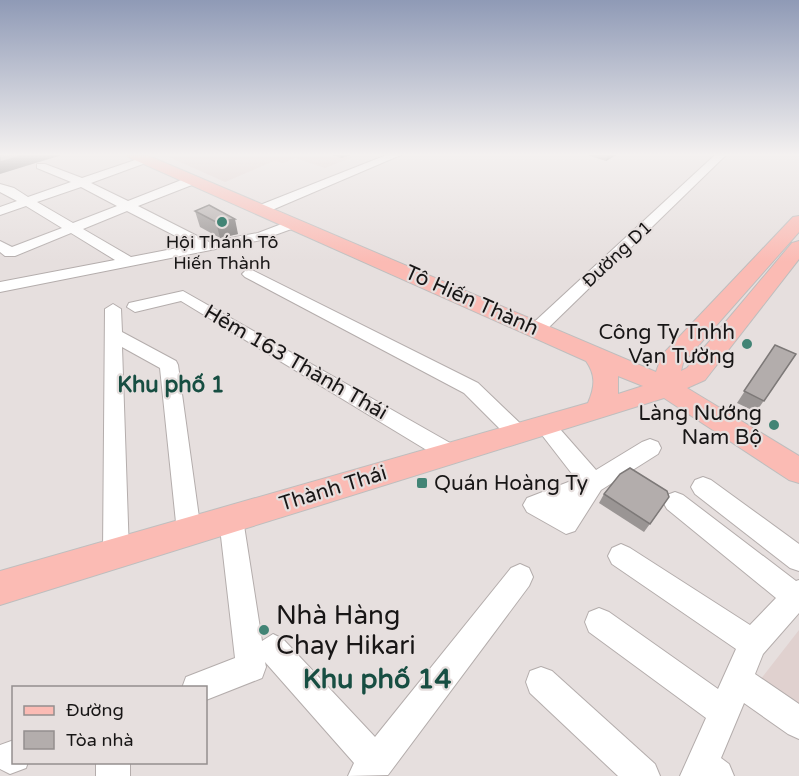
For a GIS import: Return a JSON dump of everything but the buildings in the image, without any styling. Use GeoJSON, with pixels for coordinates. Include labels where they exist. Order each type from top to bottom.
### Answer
{"type":"FeatureCollection","features":[{"type":"Feature","properties":{"kind":"main road","name":"Tô Hiến Thành"},"geometry":{"type":"LineString","coordinates":[[215,190],[666,386],[799,471]]}},
{"type":"Feature","properties":{"kind":"main road","name":"Thành Thái"},"geometry":{"type":"LineString","coordinates":[[0,588],[647,395],[696,374],[799,220]]}},
{"type":"Feature","properties":{"kind":"main road","name":"Thành Thái"},"geometry":{"type":"LineString","coordinates":[[773,262],[799,247]]}},
{"type":"Feature","properties":{"kind":"main road"},"geometry":{"type":"LineString","coordinates":[[593,354],[603,364],[607,376],[604,397],[598,410]]}},
{"type":"Feature","properties":{"kind":"street"},"geometry":{"type":"LineString","coordinates":[[5,190],[27,201],[127,261]]}},
{"type":"Feature","properties":{"kind":"street"},"geometry":{"type":"LineString","coordinates":[[0,211],[58,190]]}},
{"type":"Feature","properties":{"kind":"street"},"geometry":{"type":"LineString","coordinates":[[97,190],[206,246]]}},
{"type":"Feature","properties":{"kind":"street"},"geometry":{"type":"LineString","coordinates":[[0,245],[10,253],[167,190]]}},
{"type":"Feature","properties":{"kind":"street"},"geometry":{"type":"LineString","coordinates":[[254,208],[295,190]]}},
{"type":"Feature","properties":{"kind":"street"},"geometry":{"type":"LineString","coordinates":[[254,208],[301,190]]}},
{"type":"Feature","properties":{"kind":"street","name":"Đường D1"},"geometry":{"type":"LineString","coordinates":[[537,329],[684,190]]}},
{"type":"Feature","properties":{"kind":"street"},"geometry":{"type":"LineString","coordinates":[[0,287],[261,236],[292,224]]}},
{"type":"Feature","properties":{"kind":"street"},"geometry":{"type":"LineString","coordinates":[[250,273],[471,388],[531,430],[593,483],[650,448]]}},
{"type":"Feature","properties":{"kind":"street","name":"Hẻm 163 Thành Thái"},"geometry":{"type":"LineString","coordinates":[[135,307],[183,296],[451,454]]}},
{"type":"Feature","properties":{"kind":"street"},"geometry":{"type":"LineString","coordinates":[[112,309],[116,553]]}},
{"type":"Feature","properties":{"kind":"street"},"geometry":{"type":"LineString","coordinates":[[113,334],[169,365],[189,532]]}},
{"type":"Feature","properties":{"kind":"street"},"geometry":{"type":"LineString","coordinates":[[703,487],[799,559]]}},
{"type":"Feature","properties":{"kind":"street"},"geometry":{"type":"LineString","coordinates":[[675,502],[797,595],[753,644],[723,712],[705,772]]}},
{"type":"Feature","properties":{"kind":"street"},"geometry":{"type":"LineString","coordinates":[[200,686],[251,667],[231,519]]}},
{"type":"Feature","properties":{"kind":"street"},"geometry":{"type":"LineString","coordinates":[[621,556],[753,644]]}},
{"type":"Feature","properties":{"kind":"street"},"geometry":{"type":"LineString","coordinates":[[273,649],[371,769],[520,577]]}},
{"type":"Feature","properties":{"kind":"street"},"geometry":{"type":"LineString","coordinates":[[599,622],[723,712]]}},
{"type":"Feature","properties":{"kind":"street"},"geometry":{"type":"LineString","coordinates":[[737,680],[799,723]]}},
{"type":"Feature","properties":{"kind":"street"},"geometry":{"type":"LineString","coordinates":[[541,682],[643,776]]}},
{"type":"Feature","properties":{"kind":"shaded area"},"geometry":{"type":"Polygon","coordinates":[[[799,630],[799,708],[760,680],[799,630]]]}},
{"type":"Feature","properties":{"kind":"place","name":"Hội Thánh Tô Hiến Thành"},"geometry":{"type":"Point","coordinates":[222,222]}},
{"type":"Feature","properties":{"kind":"place","name":"Công Ty Tnhh Vạn Tường"},"geometry":{"type":"Point","coordinates":[747,344]}},
{"type":"Feature","properties":{"kind":"place","name":"Làng Nướng Nam Bộ"},"geometry":{"type":"Point","coordinates":[774,425]}},
{"type":"Feature","properties":{"kind":"place","name":"Quán Hoàng Ty"},"geometry":{"type":"Point","coordinates":[422,483]}},
{"type":"Feature","properties":{"kind":"place","name":"Nhà Hàng Chay Hikari"},"geometry":{"type":"Point","coordinates":[264,630]}},
{"type":"Feature","properties":{"kind":"district","name":"Khu phố 1"},"geometry":{"type":"Point","coordinates":[171,384]}},
{"type":"Feature","properties":{"kind":"district","name":"Khu phố 14"},"geometry":{"type":"Point","coordinates":[377,679]}}]}
